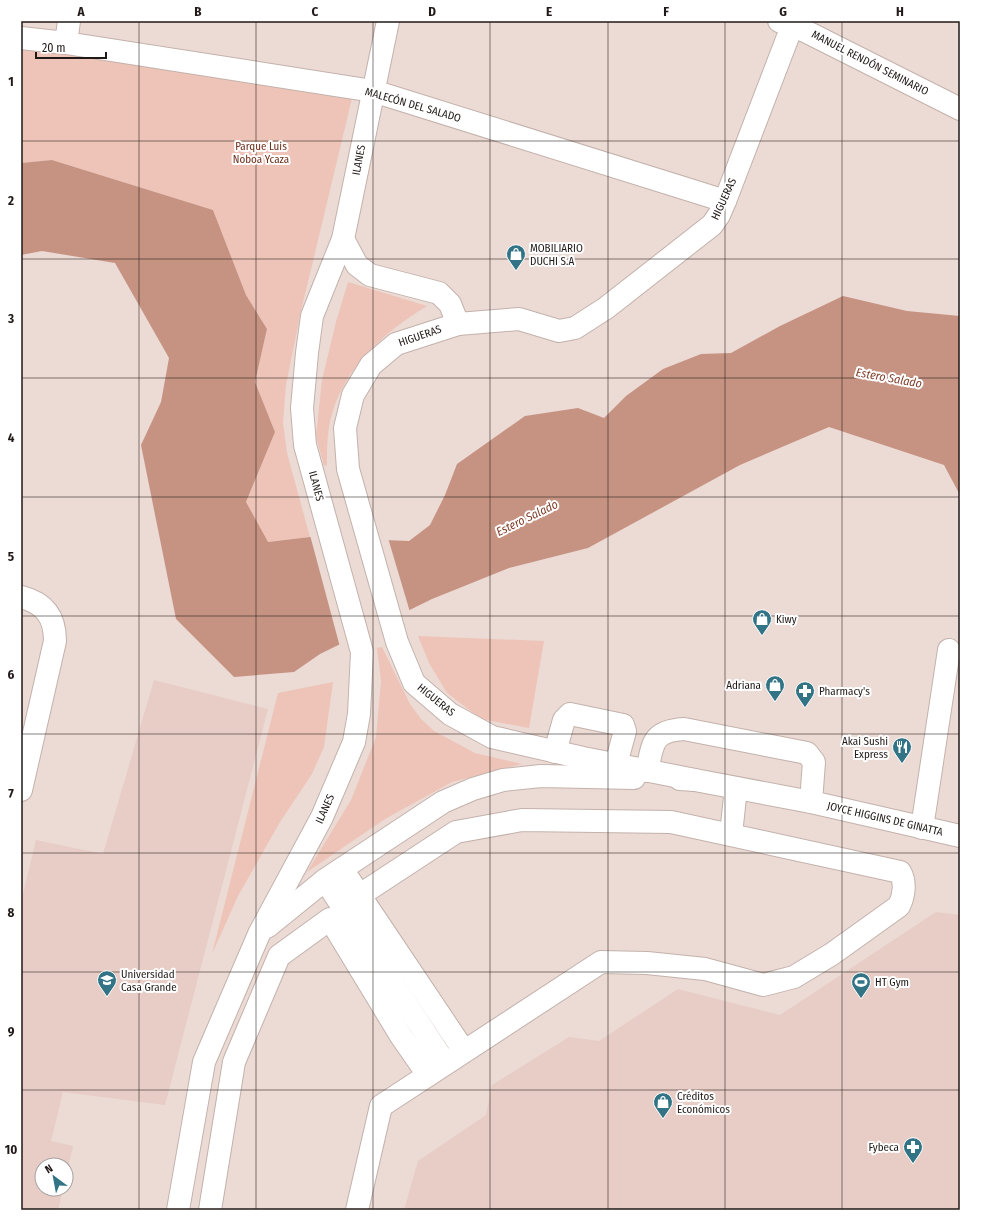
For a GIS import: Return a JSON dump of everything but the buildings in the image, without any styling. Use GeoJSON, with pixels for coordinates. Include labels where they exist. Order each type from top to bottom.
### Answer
{"type":"FeatureCollection","features":[{"type":"Feature","properties":{"kind":"street"},"geometry":{"type":"LineString","coordinates":[[66,43],[69,21]]}},
{"type":"Feature","properties":{"kind":"street","name":"ILANES"},"geometry":{"type":"LineString","coordinates":[[178,1210],[204,1062],[258,934],[322,817],[354,742],[359,714],[362,652],[305,445],[302,408],[312,316],[343,239],[372,91],[388,21]]}},
{"type":"Feature","properties":{"kind":"street","name":"MANUEL RENDÓN SEMINARIO"},"geometry":{"type":"LineString","coordinates":[[788,22],[960,109]]}},
{"type":"Feature","properties":{"kind":"street","name":"HIGUERAS"},"geometry":{"type":"LineString","coordinates":[[695,780],[555,752],[492,737],[450,714],[414,683],[397,642],[348,469],[345,428],[353,395],[371,365],[396,344],[458,324],[519,319],[559,331],[575,328],[606,308],[712,225],[719,215],[725,201],[788,22]]}},
{"type":"Feature","properties":{"kind":"street","name":"MALECÓN DEL SALADO"},"geometry":{"type":"LineString","coordinates":[[21,38],[66,43],[372,91],[725,201]]}},
{"type":"Feature","properties":{"kind":"street"},"geometry":{"type":"LineString","coordinates":[[343,239],[357,264],[370,275],[439,293],[450,304],[458,324]]}},
{"type":"Feature","properties":{"kind":"street"},"geometry":{"type":"LineString","coordinates":[[21,597],[38,603],[47,612],[55,628],[55,641],[21,790]]}},
{"type":"Feature","properties":{"kind":"street"},"geometry":{"type":"LineString","coordinates":[[922,828],[949,650]]}},
{"type":"Feature","properties":{"kind":"street"},"geometry":{"type":"LineString","coordinates":[[555,752],[564,720],[566,716],[570,714],[623,725],[625,730],[616,764]]}},
{"type":"Feature","properties":{"kind":"street"},"geometry":{"type":"LineString","coordinates":[[648,771],[656,738],[668,730],[692,730],[807,753],[814,762],[811,802]]}},
{"type":"Feature","properties":{"kind":"street"},"geometry":{"type":"LineString","coordinates":[[258,934],[333,874],[443,802],[473,789],[503,780],[541,776],[695,780]]}},
{"type":"Feature","properties":{"kind":"street","name":"JOYCE HIGGINS DE GINATTA"},"geometry":{"type":"LineString","coordinates":[[695,780],[811,802],[960,836]]}},
{"type":"Feature","properties":{"kind":"street"},"geometry":{"type":"LineString","coordinates":[[731,834],[736,788]]}},
{"type":"Feature","properties":{"kind":"street"},"geometry":{"type":"LineString","coordinates":[[210,1210],[234,1062],[279,956],[345,907],[456,832],[522,820],[671,822],[900,872],[903,877],[903,897],[899,906],[832,954],[794,977],[763,985],[706,969],[647,963],[601,962],[512,1022],[464,1051],[381,1106],[357,1210]]}},
{"type":"Feature","properties":{"kind":"street"},"geometry":{"type":"LineString","coordinates":[[333,874],[345,907],[437,1069]]}},
{"type":"Feature","properties":{"kind":"street"},"geometry":{"type":"LineString","coordinates":[[345,907],[464,1051]]}},
{"type":"Feature","properties":{"kind":"shaded area","name":"Universidad Casa Grande"},"geometry":{"type":"Polygon","coordinates":[[[154,680],[268,709],[165,1105],[63,1092],[51,1141],[73,1146],[70,1157],[34,1157],[34,1197],[61,1197],[58,1210],[21,1210],[21,902],[36,840],[103,854],[154,680]]]}},
{"type":"Feature","properties":{"kind":"shaded area"},"geometry":{"type":"Polygon","coordinates":[[[936,912],[960,915],[960,1210],[404,1210],[418,1161],[486,1115],[492,1085],[569,1037],[599,1041],[678,989],[780,1015],[936,912]]]}},
{"type":"Feature","properties":{"kind":"green space","name":"Parque Luis Noboa Ycaza"},"geometry":{"type":"Polygon","coordinates":[[[21,42],[354,90],[301,311],[286,385],[283,423],[287,453],[310,537],[267,542],[246,502],[275,432],[255,382],[267,329],[246,295],[213,210],[52,160],[21,163],[21,42]]]}},
{"type":"Feature","properties":{"kind":"green space"},"geometry":{"type":"Polygon","coordinates":[[[348,282],[427,306],[383,338],[357,365],[347,380],[338,396],[330,420],[327,465],[324,466],[316,436],[322,380],[336,322],[348,282]]]}},
{"type":"Feature","properties":{"kind":"green space"},"geometry":{"type":"Polygon","coordinates":[[[418,636],[544,641],[529,728],[481,719],[447,693],[429,663],[418,636]]]}},
{"type":"Feature","properties":{"kind":"green space"},"geometry":{"type":"Polygon","coordinates":[[[382,647],[410,704],[421,719],[434,731],[475,753],[522,764],[452,782],[385,819],[307,872],[351,800],[376,737],[381,681],[377,648],[382,647]]]}},
{"type":"Feature","properties":{"kind":"green space"},"geometry":{"type":"Polygon","coordinates":[[[333,682],[324,747],[312,774],[280,822],[238,896],[212,954],[278,693],[333,682]]]}},
{"type":"Feature","properties":{"kind":"water","name":"Estero Salado"},"geometry":{"type":"Polygon","coordinates":[[[52,160],[213,210],[246,295],[267,329],[255,382],[275,432],[246,502],[268,542],[310,537],[409,541],[430,525],[445,495],[457,464],[525,416],[578,408],[604,418],[626,396],[663,369],[701,354],[731,353],[780,326],[843,296],[907,311],[960,316],[960,495],[944,465],[829,427],[740,465],[588,548],[509,568],[432,599],[320,654],[294,672],[234,677],[176,619],[141,445],[161,402],[169,358],[115,263],[42,251],[21,255],[21,163],[52,160]]]}},
{"type":"Feature","properties":{"kind":"pier"},"geometry":{"type":"Polygon","coordinates":[[[310,535],[388,538],[410,612],[340,647],[310,535]]]}},
{"type":"Feature","properties":{"kind":"place","name":"MOBILIARIO DUCHI S.A"},"geometry":{"type":"Point","coordinates":[516,271]}},
{"type":"Feature","properties":{"kind":"place","name":"Kiwy"},"geometry":{"type":"Point","coordinates":[762,636]}},
{"type":"Feature","properties":{"kind":"place","name":"Adriana"},"geometry":{"type":"Point","coordinates":[775,702]}},
{"type":"Feature","properties":{"kind":"place","name":"Pharmacy's"},"geometry":{"type":"Point","coordinates":[805,708]}},
{"type":"Feature","properties":{"kind":"place","name":"Akai Sushi Express"},"geometry":{"type":"Point","coordinates":[902,764]}},
{"type":"Feature","properties":{"kind":"place","name":"Universidad Casa Grande"},"geometry":{"type":"Point","coordinates":[107,997]}},
{"type":"Feature","properties":{"kind":"place","name":"HT Gym"},"geometry":{"type":"Point","coordinates":[861,999]}},
{"type":"Feature","properties":{"kind":"place","name":"Créditos Económicos"},"geometry":{"type":"Point","coordinates":[663,1119]}},
{"type":"Feature","properties":{"kind":"place","name":"Fybeca"},"geometry":{"type":"Point","coordinates":[913,1164]}}]}
